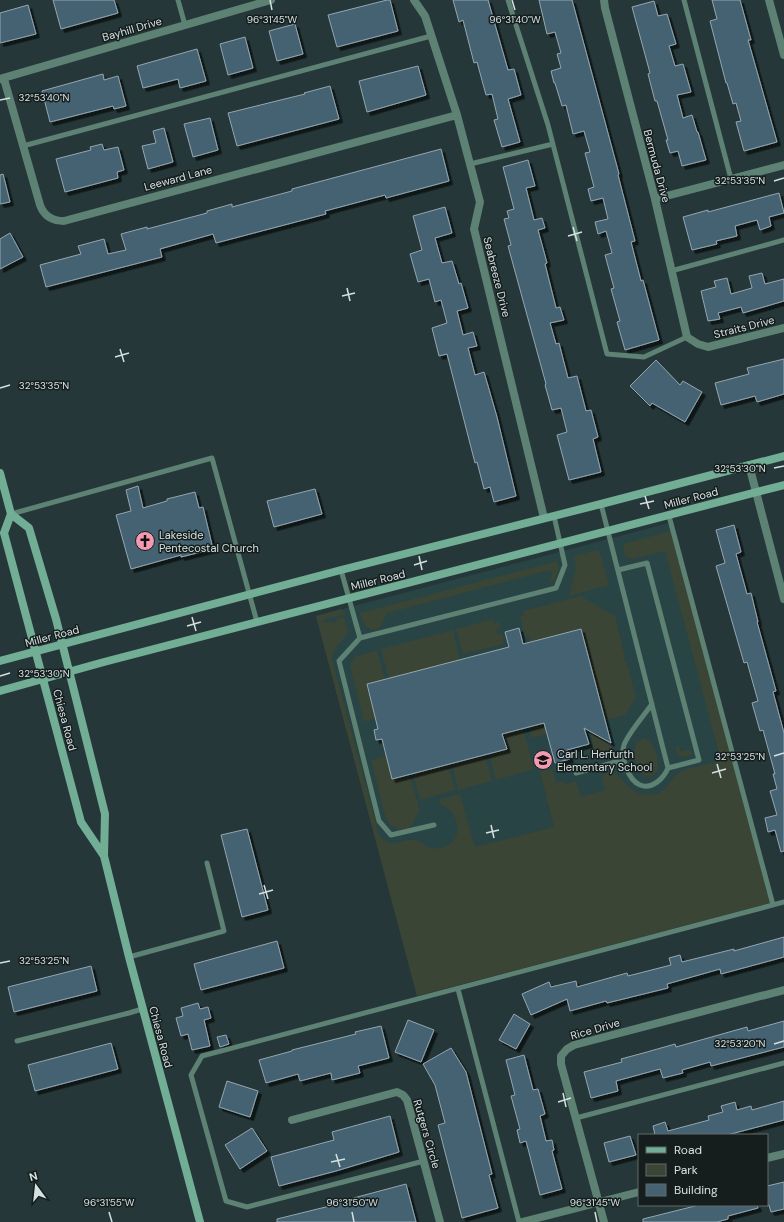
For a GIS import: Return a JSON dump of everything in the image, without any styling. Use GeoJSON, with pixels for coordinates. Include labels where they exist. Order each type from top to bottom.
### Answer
{"type":"FeatureCollection","features":[{"type":"Feature","properties":{"kind":"main road","name":"Miller Road"},"geometry":{"type":"LineString","coordinates":[[0,661],[341,570],[784,456]]}},
{"type":"Feature","properties":{"kind":"main road"},"geometry":{"type":"LineString","coordinates":[[0,473],[11,514]]}},
{"type":"Feature","properties":{"kind":"main road","name":"Miller Road"},"geometry":{"type":"LineString","coordinates":[[0,691],[112,660],[670,516],[784,485]]}},
{"type":"Feature","properties":{"kind":"main road","name":"Chiesa Road"},"geometry":{"type":"LineString","coordinates":[[104,856],[81,822],[4,533],[11,514],[29,528],[56,619],[105,814],[104,856],[142,1009],[200,1222]]}},
{"type":"Feature","properties":{"kind":"street","name":"Bayhill Drive"},"geometry":{"type":"LineString","coordinates":[[2,79],[271,0]]}},
{"type":"Feature","properties":{"kind":"street","name":"Seabreeze Drive"},"geometry":{"type":"LineString","coordinates":[[414,0],[425,16],[456,115],[480,202],[474,229],[544,518]]}},
{"type":"Feature","properties":{"kind":"street","name":"Bermuda Drive"},"geometry":{"type":"LineString","coordinates":[[604,0],[604,8],[655,199],[687,337]]}},
{"type":"Feature","properties":{"kind":"street"},"geometry":{"type":"LineString","coordinates":[[769,0],[784,55]]}},
{"type":"Feature","properties":{"kind":"street","name":"Leeward Lane"},"geometry":{"type":"LineString","coordinates":[[2,79],[42,211],[51,219],[58,221],[64,221],[456,115]]}},
{"type":"Feature","properties":{"kind":"street"},"geometry":{"type":"LineString","coordinates":[[655,199],[784,165]]}},
{"type":"Feature","properties":{"kind":"street","name":"Straits Drive"},"geometry":{"type":"LineString","coordinates":[[687,337],[698,344],[708,347],[784,328]]}},
{"type":"Feature","properties":{"kind":"street"},"geometry":{"type":"LineString","coordinates":[[749,465],[784,599]]}},
{"type":"Feature","properties":{"kind":"street","name":"Rice Drive"},"geometry":{"type":"LineString","coordinates":[[604,1222],[561,1064],[561,1056],[567,1049],[574,1045],[784,990]]}},
{"type":"Feature","properties":{"kind":"street","name":"Rutgers Circle"},"geometry":{"type":"LineString","coordinates":[[292,1120],[397,1092],[403,1095],[407,1100],[440,1222]]}},
{"type":"Feature","properties":{"kind":"street"},"geometry":{"type":"LineString","coordinates":[[768,1158],[784,1154]]}},
{"type":"Feature","properties":{"kind":"street"},"geometry":{"type":"LineString","coordinates":[[520,1222],[638,1192]]}},
{"type":"Feature","properties":{"kind":"lane"},"geometry":{"type":"LineString","coordinates":[[178,0],[185,25]]}},
{"type":"Feature","properties":{"kind":"lane"},"geometry":{"type":"LineString","coordinates":[[508,0],[546,117],[607,354],[644,357],[687,337]]}},
{"type":"Feature","properties":{"kind":"lane"},"geometry":{"type":"LineString","coordinates":[[684,0],[731,179]]}},
{"type":"Feature","properties":{"kind":"lane"},"geometry":{"type":"LineString","coordinates":[[23,146],[431,36]]}},
{"type":"Feature","properties":{"kind":"lane"},"geometry":{"type":"LineString","coordinates":[[470,164],[553,144]]}},
{"type":"Feature","properties":{"kind":"lane"},"geometry":{"type":"LineString","coordinates":[[672,271],[784,240]]}},
{"type":"Feature","properties":{"kind":"lane"},"geometry":{"type":"LineString","coordinates":[[11,514],[212,458],[257,622]]}},
{"type":"Feature","properties":{"kind":"lane"},"geometry":{"type":"LineString","coordinates":[[601,504],[618,570],[652,704],[668,768],[665,775],[655,784],[648,786],[639,785],[630,775],[623,760],[622,753],[624,743],[652,704]]}},
{"type":"Feature","properties":{"kind":"lane"},"geometry":{"type":"LineString","coordinates":[[434,825],[391,835],[379,821],[339,661],[360,638],[556,588],[565,565],[554,516]]}},
{"type":"Feature","properties":{"kind":"lane"},"geometry":{"type":"LineString","coordinates":[[670,516],[774,905]]}},
{"type":"Feature","properties":{"kind":"lane"},"geometry":{"type":"LineString","coordinates":[[618,570],[647,563],[699,760],[668,768]]}},
{"type":"Feature","properties":{"kind":"lane"},"geometry":{"type":"LineString","coordinates":[[341,570],[360,638]]}},
{"type":"Feature","properties":{"kind":"lane"},"geometry":{"type":"LineString","coordinates":[[576,773],[623,760]]}},
{"type":"Feature","properties":{"kind":"lane"},"geometry":{"type":"LineString","coordinates":[[129,957],[224,931],[207,863]]}},
{"type":"Feature","properties":{"kind":"lane"},"geometry":{"type":"LineString","coordinates":[[424,1162],[247,1207],[226,1201],[191,1075],[202,1056],[784,902]]}},
{"type":"Feature","properties":{"kind":"lane"},"geometry":{"type":"LineString","coordinates":[[458,989],[520,1222]]}},
{"type":"Feature","properties":{"kind":"lane"},"geometry":{"type":"LineString","coordinates":[[17,1041],[142,1009]]}},
{"type":"Feature","properties":{"kind":"lane"},"geometry":{"type":"LineString","coordinates":[[576,1118],[784,1063]]}},
{"type":"Feature","properties":{"kind":"shaded area","name":"Carl L. Herfurth Elementary School"},"geometry":{"type":"Polygon","coordinates":[[[669,523],[770,903],[417,996],[316,616],[669,523]]]}},
{"type":"Feature","properties":{"kind":"green space"},"geometry":{"type":"Polygon","coordinates":[[[671,531],[770,903],[417,996],[316,616],[341,609],[346,614],[323,620],[324,623],[331,621],[332,623],[336,622],[337,619],[344,617],[348,632],[334,651],[332,659],[379,835],[384,840],[392,843],[416,840],[431,848],[441,848],[448,845],[454,840],[458,828],[453,814],[441,805],[439,799],[460,794],[475,847],[554,827],[540,772],[552,769],[557,783],[564,781],[565,784],[576,781],[581,797],[605,790],[602,777],[606,773],[611,772],[619,776],[635,792],[642,794],[653,794],[664,790],[677,774],[682,771],[721,761],[665,551],[632,559],[625,556],[623,544],[671,531]]]}},
{"type":"Feature","properties":{"kind":"green space"},"geometry":{"type":"Polygon","coordinates":[[[597,550],[601,555],[609,585],[569,596],[576,568],[574,556],[597,550]]]}},
{"type":"Feature","properties":{"kind":"green space"},"geometry":{"type":"Polygon","coordinates":[[[557,561],[559,567],[555,580],[549,583],[553,572],[546,571],[387,613],[380,628],[372,630],[369,629],[360,613],[557,561]]]}},
{"type":"Feature","properties":{"kind":"green space"},"geometry":{"type":"Polygon","coordinates":[[[581,596],[615,616],[625,657],[623,658],[624,661],[626,661],[636,697],[625,715],[592,724],[604,717],[581,629],[530,642],[529,636],[525,637],[520,616],[524,615],[523,611],[581,596]]]}},
{"type":"Feature","properties":{"kind":"green space"},"geometry":{"type":"Polygon","coordinates":[[[493,619],[494,623],[499,622],[501,628],[496,630],[497,634],[502,633],[504,644],[463,654],[456,629],[493,619]]]}},
{"type":"Feature","properties":{"kind":"green space"},"geometry":{"type":"Polygon","coordinates":[[[453,630],[460,660],[389,679],[381,649],[453,630]]]}},
{"type":"Feature","properties":{"kind":"green space"},"geometry":{"type":"Polygon","coordinates":[[[377,650],[385,680],[367,685],[376,718],[364,722],[351,670],[351,663],[355,657],[377,650]]]}},
{"type":"Feature","properties":{"kind":"green space"},"geometry":{"type":"Polygon","coordinates":[[[544,723],[547,734],[531,738],[529,727],[544,723]]]}},
{"type":"Feature","properties":{"kind":"green space"},"geometry":{"type":"Polygon","coordinates":[[[523,728],[534,769],[496,780],[489,754],[506,749],[502,734],[523,728]]]}},
{"type":"Feature","properties":{"kind":"green space"},"geometry":{"type":"Polygon","coordinates":[[[590,731],[613,744],[609,751],[603,754],[597,754],[590,750],[594,747],[590,731]]]}},
{"type":"Feature","properties":{"kind":"green space"},"geometry":{"type":"Polygon","coordinates":[[[644,738],[648,740],[654,748],[658,759],[658,769],[656,773],[650,776],[641,772],[635,760],[635,747],[637,742],[644,738]]]}},
{"type":"Feature","properties":{"kind":"green space"},"geometry":{"type":"Polygon","coordinates":[[[679,746],[681,752],[687,750],[691,751],[691,755],[684,757],[677,755],[675,747],[679,746]]]}},
{"type":"Feature","properties":{"kind":"green space"},"geometry":{"type":"Polygon","coordinates":[[[385,751],[392,779],[410,775],[420,811],[415,817],[413,824],[408,829],[399,830],[390,825],[386,819],[371,760],[383,757],[385,751]]]}},
{"type":"Feature","properties":{"kind":"green space"},"geometry":{"type":"Polygon","coordinates":[[[485,755],[492,781],[458,790],[452,764],[485,755]]]}},
{"type":"Feature","properties":{"kind":"green space"},"geometry":{"type":"Polygon","coordinates":[[[448,764],[455,790],[420,800],[413,774],[448,764]]]}},
{"type":"Feature","properties":{"kind":"building"},"geometry":{"type":"Polygon","coordinates":[[[53,0],[114,0],[118,13],[61,29],[53,0]]]}},
{"type":"Feature","properties":{"kind":"building"},"geometry":{"type":"Polygon","coordinates":[[[390,0],[398,31],[337,47],[328,15],[390,0]]]}},
{"type":"Feature","properties":{"kind":"building"},"geometry":{"type":"Polygon","coordinates":[[[453,0],[488,0],[508,70],[514,69],[521,95],[508,99],[520,142],[502,147],[494,120],[498,119],[492,94],[486,95],[477,62],[474,63],[463,20],[459,22],[453,0]]]}},
{"type":"Feature","properties":{"kind":"building"},"geometry":{"type":"Polygon","coordinates":[[[539,0],[572,0],[619,174],[618,175],[635,241],[631,242],[659,340],[625,350],[617,322],[620,321],[611,289],[614,288],[605,255],[612,253],[606,231],[598,234],[595,222],[608,219],[603,198],[591,201],[588,189],[594,187],[585,153],[590,152],[584,131],[573,134],[566,105],[562,106],[554,83],[551,71],[561,68],[557,54],[561,53],[555,32],[547,34],[539,0]]]}},
{"type":"Feature","properties":{"kind":"building"},"geometry":{"type":"Polygon","coordinates":[[[712,0],[740,0],[751,40],[748,40],[777,142],[744,151],[736,122],[741,121],[736,103],[733,104],[726,83],[710,21],[717,19],[712,0]]]}},
{"type":"Feature","properties":{"kind":"building"},"geometry":{"type":"Polygon","coordinates":[[[654,1],[658,16],[667,14],[676,44],[669,46],[675,66],[683,64],[691,92],[677,95],[683,118],[692,115],[706,160],[682,166],[678,151],[670,153],[666,140],[668,140],[657,101],[655,101],[648,74],[650,73],[632,7],[654,1]]]}},
{"type":"Feature","properties":{"kind":"building"},"geometry":{"type":"Polygon","coordinates":[[[28,5],[36,34],[0,43],[0,13],[28,5]]]}},
{"type":"Feature","properties":{"kind":"building"},"geometry":{"type":"Polygon","coordinates":[[[295,24],[303,54],[277,61],[269,31],[295,24]]]}},
{"type":"Feature","properties":{"kind":"building"},"geometry":{"type":"Polygon","coordinates":[[[245,37],[253,68],[228,75],[220,44],[245,37]]]}},
{"type":"Feature","properties":{"kind":"building"},"geometry":{"type":"Polygon","coordinates":[[[197,49],[206,81],[180,88],[178,79],[143,88],[137,66],[197,49]]]}},
{"type":"Feature","properties":{"kind":"building"},"geometry":{"type":"Polygon","coordinates":[[[418,66],[426,95],[367,112],[359,81],[418,66]]]}},
{"type":"Feature","properties":{"kind":"building"},"geometry":{"type":"Polygon","coordinates":[[[103,74],[104,80],[118,76],[126,106],[114,109],[113,106],[50,122],[42,91],[103,74]]]}},
{"type":"Feature","properties":{"kind":"building"},"geometry":{"type":"Polygon","coordinates":[[[330,86],[339,119],[237,146],[228,113],[305,94],[304,93],[330,86]]]}},
{"type":"Feature","properties":{"kind":"building"},"geometry":{"type":"Polygon","coordinates":[[[210,118],[218,150],[193,157],[184,124],[210,118]]]}},
{"type":"Feature","properties":{"kind":"building"},"geometry":{"type":"Polygon","coordinates":[[[164,128],[173,162],[148,169],[142,146],[156,143],[153,131],[164,128]]]}},
{"type":"Feature","properties":{"kind":"building"},"geometry":{"type":"Polygon","coordinates":[[[102,144],[104,150],[118,147],[124,170],[117,172],[118,178],[65,192],[56,159],[91,150],[90,147],[102,144]]]}},
{"type":"Feature","properties":{"kind":"building"},"geometry":{"type":"Polygon","coordinates":[[[441,149],[449,181],[386,198],[385,195],[325,211],[326,214],[216,243],[213,234],[160,249],[162,257],[46,287],[40,265],[81,254],[78,246],[104,239],[108,254],[126,250],[121,234],[147,227],[147,229],[207,213],[207,211],[232,204],[232,207],[292,191],[292,189],[441,149]]]}},
{"type":"Feature","properties":{"kind":"building"},"geometry":{"type":"Polygon","coordinates":[[[528,160],[535,186],[526,188],[534,220],[542,218],[545,228],[538,230],[547,263],[545,264],[556,308],[560,307],[564,320],[550,323],[556,344],[559,343],[568,378],[577,376],[586,411],[591,410],[598,437],[593,439],[601,472],[569,480],[557,435],[567,432],[561,408],[552,410],[508,246],[511,245],[504,219],[509,218],[507,211],[514,209],[503,167],[528,160]]]}},
{"type":"Feature","properties":{"kind":"building"},"geometry":{"type":"Polygon","coordinates":[[[3,174],[10,202],[0,204],[0,175],[3,174]]]}},
{"type":"Feature","properties":{"kind":"building"},"geometry":{"type":"Polygon","coordinates":[[[779,193],[784,213],[769,217],[771,226],[760,230],[757,220],[735,226],[737,236],[716,241],[717,244],[692,250],[683,217],[708,210],[708,212],[779,193]]]}},
{"type":"Feature","properties":{"kind":"building"},"geometry":{"type":"Polygon","coordinates":[[[445,207],[452,233],[435,238],[442,263],[452,261],[459,284],[461,283],[468,308],[457,311],[463,335],[473,332],[477,346],[468,348],[475,375],[484,372],[497,417],[516,496],[494,502],[490,487],[484,489],[477,462],[475,463],[447,354],[439,356],[432,328],[447,323],[441,300],[435,302],[429,279],[418,282],[410,254],[422,250],[413,216],[445,207]]]}},
{"type":"Feature","properties":{"kind":"building"},"geometry":{"type":"Polygon","coordinates":[[[10,233],[23,257],[0,269],[0,239],[10,233]]]}},
{"type":"Feature","properties":{"kind":"building"},"geometry":{"type":"Polygon","coordinates":[[[762,273],[765,284],[784,279],[784,301],[743,313],[741,307],[718,313],[720,319],[708,321],[701,291],[716,287],[714,281],[727,278],[731,294],[752,288],[749,276],[762,273]]]}},
{"type":"Feature","properties":{"kind":"building"},"geometry":{"type":"Polygon","coordinates":[[[784,359],[784,394],[757,402],[755,396],[721,405],[715,383],[749,374],[747,368],[784,359]]]}},
{"type":"Feature","properties":{"kind":"building"},"geometry":{"type":"Polygon","coordinates":[[[656,360],[680,385],[683,381],[702,392],[685,422],[652,403],[650,406],[630,386],[656,360]]]}},
{"type":"Feature","properties":{"kind":"building"},"geometry":{"type":"Polygon","coordinates":[[[138,486],[143,508],[167,501],[167,499],[195,492],[199,508],[203,507],[213,549],[181,557],[181,555],[131,569],[116,515],[131,511],[126,490],[138,486]]]}},
{"type":"Feature","properties":{"kind":"building"},"geometry":{"type":"Polygon","coordinates":[[[315,489],[322,514],[274,527],[267,501],[315,489]]]}},
{"type":"Feature","properties":{"kind":"building"},"geometry":{"type":"Polygon","coordinates":[[[734,525],[741,552],[736,554],[747,594],[751,593],[757,622],[776,691],[773,692],[784,733],[784,851],[781,852],[775,830],[768,832],[765,818],[777,815],[770,791],[777,789],[773,774],[775,774],[763,730],[760,731],[752,703],[758,701],[747,662],[744,663],[716,566],[725,563],[716,530],[734,525]]]}},
{"type":"Feature","properties":{"kind":"building","name":"Carl L. Herfurth Elementary School"},"geometry":{"type":"Polygon","coordinates":[[[519,628],[523,644],[581,629],[611,743],[584,728],[589,744],[567,750],[570,759],[555,763],[544,723],[502,734],[507,749],[392,779],[382,739],[376,740],[374,730],[378,729],[367,684],[509,647],[505,632],[519,628]]]}},
{"type":"Feature","properties":{"kind":"building"},"geometry":{"type":"Polygon","coordinates":[[[247,829],[268,910],[242,917],[221,835],[247,829]]]}},
{"type":"Feature","properties":{"kind":"building"},"geometry":{"type":"Polygon","coordinates":[[[784,937],[784,957],[721,974],[720,969],[667,984],[668,988],[607,1003],[606,1001],[570,1011],[567,999],[531,1015],[522,994],[549,982],[551,987],[576,981],[577,987],[627,973],[628,976],[671,965],[669,958],[680,955],[682,962],[734,949],[734,951],[784,937]]]}},
{"type":"Feature","properties":{"kind":"building"},"geometry":{"type":"Polygon","coordinates":[[[277,941],[284,968],[201,990],[194,964],[277,941]]]}},
{"type":"Feature","properties":{"kind":"building"},"geometry":{"type":"Polygon","coordinates":[[[91,966],[97,991],[14,1012],[8,987],[91,966]]]}},
{"type":"Feature","properties":{"kind":"building"},"geometry":{"type":"Polygon","coordinates":[[[198,1003],[200,1009],[208,1007],[211,1018],[204,1020],[210,1046],[192,1050],[188,1034],[181,1036],[176,1018],[183,1016],[181,1008],[198,1003]]]}},
{"type":"Feature","properties":{"kind":"building"},"geometry":{"type":"Polygon","coordinates":[[[514,1014],[530,1024],[516,1049],[499,1040],[514,1014]]]}},
{"type":"Feature","properties":{"kind":"building"},"geometry":{"type":"Polygon","coordinates":[[[408,1020],[434,1030],[421,1062],[395,1052],[408,1020]]]}},
{"type":"Feature","properties":{"kind":"building"},"geometry":{"type":"Polygon","coordinates":[[[784,1021],[784,1047],[711,1066],[710,1062],[682,1070],[683,1073],[663,1078],[660,1069],[616,1081],[618,1091],[591,1098],[584,1072],[622,1062],[621,1059],[675,1044],[676,1047],[747,1027],[748,1031],[784,1021]]]}},
{"type":"Feature","properties":{"kind":"building"},"geometry":{"type":"Polygon","coordinates":[[[381,1026],[389,1058],[358,1066],[360,1073],[332,1080],[331,1073],[300,1081],[298,1074],[266,1083],[259,1060],[356,1034],[355,1032],[381,1026]]]}},
{"type":"Feature","properties":{"kind":"building"},"geometry":{"type":"Polygon","coordinates":[[[226,1035],[229,1044],[220,1047],[217,1037],[226,1035]]]}},
{"type":"Feature","properties":{"kind":"building"},"geometry":{"type":"Polygon","coordinates":[[[111,1043],[118,1069],[35,1091],[28,1065],[111,1043]]]}},
{"type":"Feature","properties":{"kind":"building"},"geometry":{"type":"Polygon","coordinates":[[[451,1048],[466,1072],[492,1174],[489,1175],[498,1208],[462,1218],[438,1125],[445,1123],[435,1085],[423,1064],[451,1048]]]}},
{"type":"Feature","properties":{"kind":"building"},"geometry":{"type":"Polygon","coordinates":[[[524,1055],[533,1090],[538,1089],[545,1114],[540,1116],[546,1141],[552,1140],[554,1150],[552,1151],[562,1189],[540,1195],[526,1141],[520,1143],[517,1130],[520,1129],[511,1096],[515,1095],[506,1060],[524,1055]]]}},
{"type":"Feature","properties":{"kind":"building"},"geometry":{"type":"Polygon","coordinates":[[[227,1081],[258,1091],[250,1117],[219,1107],[227,1081]]]}},
{"type":"Feature","properties":{"kind":"building"},"geometry":{"type":"Polygon","coordinates":[[[784,1101],[784,1120],[731,1134],[655,1134],[653,1126],[665,1122],[668,1131],[709,1120],[708,1116],[723,1112],[721,1106],[735,1102],[737,1110],[751,1106],[752,1110],[784,1101]]]}},
{"type":"Feature","properties":{"kind":"building"},"geometry":{"type":"Polygon","coordinates":[[[390,1116],[399,1152],[279,1186],[271,1157],[334,1140],[332,1132],[390,1116]]]}},
{"type":"Feature","properties":{"kind":"building"},"geometry":{"type":"Polygon","coordinates":[[[252,1128],[267,1151],[240,1169],[225,1145],[252,1128]]]}},
{"type":"Feature","properties":{"kind":"building"},"geometry":{"type":"Polygon","coordinates":[[[630,1136],[636,1155],[609,1162],[604,1143],[630,1136]]]}},
{"type":"Feature","properties":{"kind":"building"},"geometry":{"type":"Polygon","coordinates":[[[784,1182],[784,1209],[771,1212],[768,1206],[768,1186],[784,1182]]]}},
{"type":"Feature","properties":{"kind":"building"},"geometry":{"type":"Polygon","coordinates":[[[406,1184],[416,1222],[277,1222],[277,1219],[346,1202],[346,1200],[406,1184]]]}},
{"type":"Feature","properties":{"kind":"building"},"geometry":{"type":"Polygon","coordinates":[[[695,1206],[757,1206],[758,1208],[728,1216],[728,1219],[717,1222],[643,1222],[643,1219],[695,1206]]]}},
{"type":"Feature","properties":{"kind":"place","name":"Lakeside Pentecostal Church"},"geometry":{"type":"Point","coordinates":[145,541]}},
{"type":"Feature","properties":{"kind":"place","name":"Carl L. Herfurth Elementary School"},"geometry":{"type":"Point","coordinates":[543,760]}}]}
